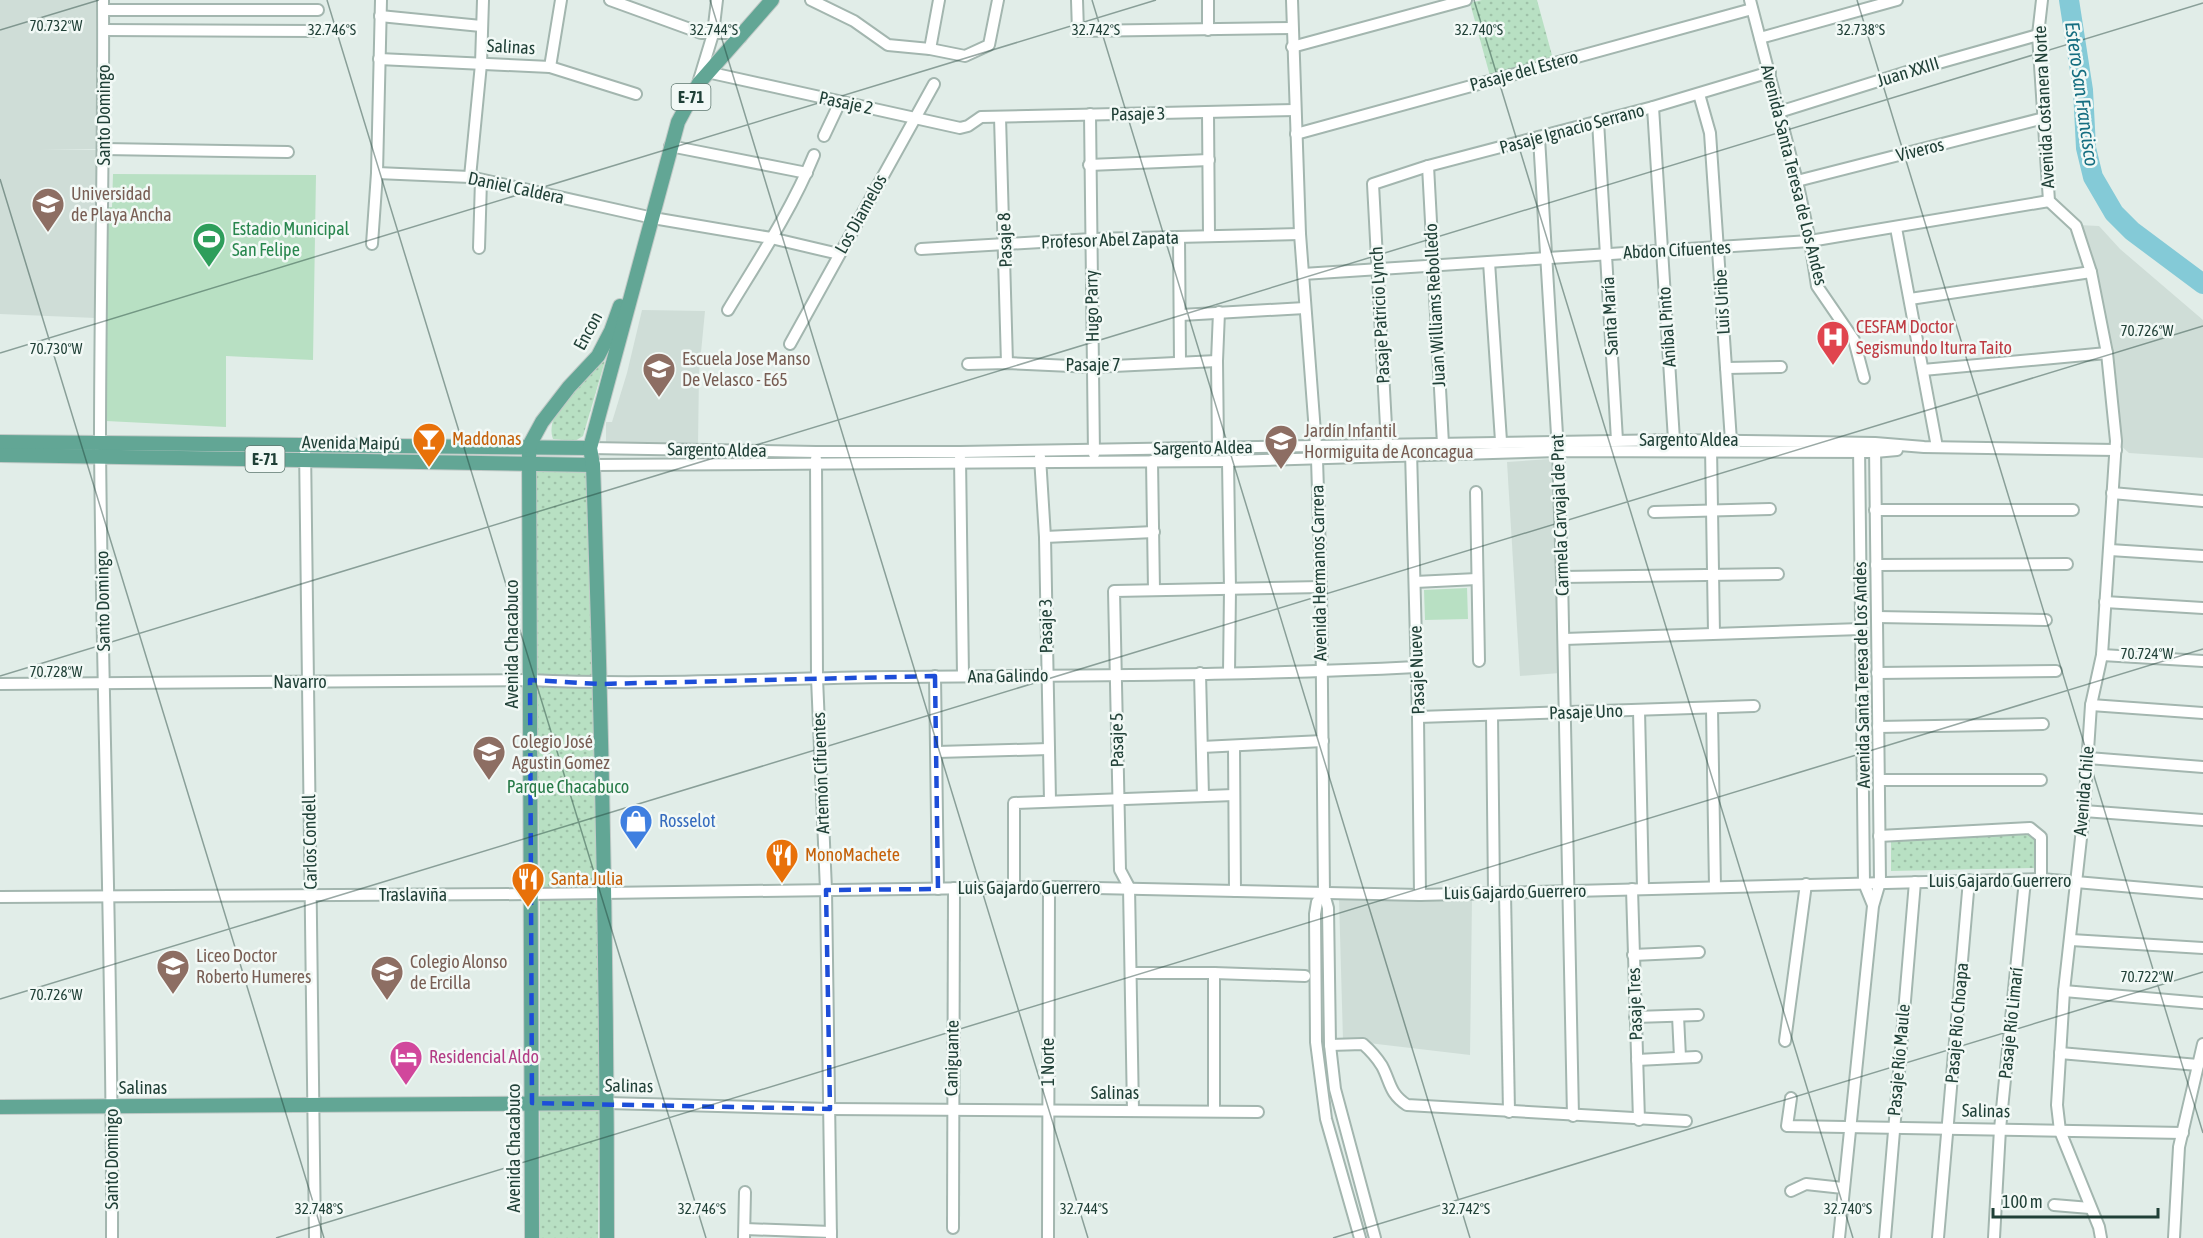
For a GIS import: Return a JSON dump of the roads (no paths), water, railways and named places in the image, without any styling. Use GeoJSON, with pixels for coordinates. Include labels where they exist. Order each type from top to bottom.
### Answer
{"type":"FeatureCollection","features":[{"type":"Feature","properties":{"kind":"main road","name":"Encon"},"geometry":{"type":"LineString","coordinates":[[590,448],[678,122],[703,78],[772,0]]}},
{"type":"Feature","properties":{"kind":"main road","name":"Encon"},"geometry":{"type":"LineString","coordinates":[[529,446],[549,413],[598,356],[611,331],[652,218]]}},
{"type":"Feature","properties":{"kind":"main road","name":"Avenida Maipú"},"geometry":{"type":"LineString","coordinates":[[0,442],[100,450]]}},
{"type":"Feature","properties":{"kind":"main road","name":"Avenida Maipú"},"geometry":{"type":"LineString","coordinates":[[305,453],[529,446],[590,448]]}},
{"type":"Feature","properties":{"kind":"main road","name":"Avenida Chacabuco"},"geometry":{"type":"LineString","coordinates":[[529,446],[532,1238]]}},
{"type":"Feature","properties":{"kind":"main road","name":"E-71"},"geometry":{"type":"LineString","coordinates":[[590,448],[593,465]]}},
{"type":"Feature","properties":{"kind":"main road","name":"Avenida Maipú"},"geometry":{"type":"LineString","coordinates":[[0,454],[100,450],[305,453],[593,465]]}},
{"type":"Feature","properties":{"kind":"main road"},"geometry":{"type":"LineString","coordinates":[[593,465],[604,893],[607,1238]]}},
{"type":"Feature","properties":{"kind":"main road","name":"Salinas"},"geometry":{"type":"LineString","coordinates":[[0,1107],[607,1103]]}},
{"type":"Feature","properties":{"kind":"street"},"geometry":{"type":"LineString","coordinates":[[372,244],[377,173],[381,0]]}},
{"type":"Feature","properties":{"kind":"street"},"geometry":{"type":"LineString","coordinates":[[479,248],[475,178],[483,0]]}},
{"type":"Feature","properties":{"kind":"street"},"geometry":{"type":"LineString","coordinates":[[550,67],[561,0]]}},
{"type":"Feature","properties":{"kind":"street"},"geometry":{"type":"LineString","coordinates":[[610,0],[700,33],[731,33],[741,37]]}},
{"type":"Feature","properties":{"kind":"street"},"geometry":{"type":"LineString","coordinates":[[703,78],[713,34],[717,0]]}},
{"type":"Feature","properties":{"kind":"street"},"geometry":{"type":"LineString","coordinates":[[812,0],[854,21],[888,45],[930,49],[965,56],[989,45],[998,0]]}},
{"type":"Feature","properties":{"kind":"street"},"geometry":{"type":"LineString","coordinates":[[930,49],[939,0]]}},
{"type":"Feature","properties":{"kind":"street"},"geometry":{"type":"LineString","coordinates":[[1077,0],[1078,32],[1292,28]]}},
{"type":"Feature","properties":{"kind":"street"},"geometry":{"type":"LineString","coordinates":[[1208,0],[1208,30]]}},
{"type":"Feature","properties":{"kind":"street","name":"Avenida Hermanos Carrera"},"geometry":{"type":"LineString","coordinates":[[1292,0],[1300,234],[1317,459],[1321,587],[1324,894],[1328,908],[1330,1044],[1335,1089],[1375,1238]]}},
{"type":"Feature","properties":{"kind":"street"},"geometry":{"type":"LineString","coordinates":[[1292,46],[1466,0]]}},
{"type":"Feature","properties":{"kind":"street"},"geometry":{"type":"LineString","coordinates":[[1760,39],[1897,0]]}},
{"type":"Feature","properties":{"kind":"street","name":"Avenida Costanera Norte"},"geometry":{"type":"LineString","coordinates":[[2042,0],[2038,35],[2049,201],[2076,226],[2091,272],[2107,353],[2116,450]]}},
{"type":"Feature","properties":{"kind":"street"},"geometry":{"type":"LineString","coordinates":[[104,5],[223,5],[318,10]]}},
{"type":"Feature","properties":{"kind":"street","name":"Santo Domingo"},"geometry":{"type":"LineString","coordinates":[[104,5],[100,450],[112,1106],[112,1238]]}},
{"type":"Feature","properties":{"kind":"street","name":"Avenida Santa Teresa de Los Andes"},"geometry":{"type":"LineString","coordinates":[[1751,5],[1797,181],[1817,286],[1854,340],[1864,378]]}},
{"type":"Feature","properties":{"kind":"street","name":"Pasaje del Estero"},"geometry":{"type":"LineString","coordinates":[[1296,134],[1751,5]]}},
{"type":"Feature","properties":{"kind":"street","name":"Salinas"},"geometry":{"type":"LineString","coordinates":[[380,16],[481,27]]}},
{"type":"Feature","properties":{"kind":"street"},"geometry":{"type":"LineString","coordinates":[[104,30],[315,31]]}},
{"type":"Feature","properties":{"kind":"street","name":"Juan XXIII"},"geometry":{"type":"LineString","coordinates":[[1779,112],[1910,71],[2038,35]]}},
{"type":"Feature","properties":{"kind":"street","name":"Salinas"},"geometry":{"type":"LineString","coordinates":[[380,59],[550,67],[636,94]]}},
{"type":"Feature","properties":{"kind":"street","name":"Pasaje Ignacio Serrano"},"geometry":{"type":"LineString","coordinates":[[1373,184],[1428,166],[1653,107],[1770,72]]}},
{"type":"Feature","properties":{"kind":"street","name":"Pasaje 2"},"geometry":{"type":"LineString","coordinates":[[703,78],[840,102],[960,128],[968,126],[981,117]]}},
{"type":"Feature","properties":{"kind":"street","name":"Los Diamelos"},"geometry":{"type":"LineString","coordinates":[[790,344],[934,84]]}},
{"type":"Feature","properties":{"kind":"street","name":"Luis Uribe"},"geometry":{"type":"LineString","coordinates":[[1699,94],[1710,133],[1731,441]]}},
{"type":"Feature","properties":{"kind":"street"},"geometry":{"type":"LineString","coordinates":[[824,136],[840,102]]}},
{"type":"Feature","properties":{"kind":"street","name":"Aníbal Pinto"},"geometry":{"type":"LineString","coordinates":[[1653,107],[1674,440]]}},
{"type":"Feature","properties":{"kind":"street","name":"Pasaje 3"},"geometry":{"type":"LineString","coordinates":[[981,117],[1295,110]]}},
{"type":"Feature","properties":{"kind":"street"},"geometry":{"type":"LineString","coordinates":[[1208,113],[1209,236]]}},
{"type":"Feature","properties":{"kind":"street","name":"Hugo Parry"},"geometry":{"type":"LineString","coordinates":[[1090,114],[1094,455]]}},
{"type":"Feature","properties":{"kind":"street","name":"Pasaje 8"},"geometry":{"type":"LineString","coordinates":[[1000,117],[1007,363]]}},
{"type":"Feature","properties":{"kind":"street","name":"Viveros"},"geometry":{"type":"LineString","coordinates":[[1797,181],[2044,118]]}},
{"type":"Feature","properties":{"kind":"street","name":"Santa María"},"geometry":{"type":"LineString","coordinates":[[1598,121],[1617,440]]}},
{"type":"Feature","properties":{"kind":"street","name":"Carmela Carvajal de Prat"},"geometry":{"type":"LineString","coordinates":[[1539,138],[1557,446],[1562,577],[1573,1116]]}},
{"type":"Feature","properties":{"kind":"street"},"geometry":{"type":"LineString","coordinates":[[670,146],[807,173]]}},
{"type":"Feature","properties":{"kind":"street"},"geometry":{"type":"LineString","coordinates":[[104,149],[288,152]]}},
{"type":"Feature","properties":{"kind":"street"},"geometry":{"type":"LineString","coordinates":[[728,310],[771,238],[807,173],[814,155]]}},
{"type":"Feature","properties":{"kind":"street"},"geometry":{"type":"LineString","coordinates":[[1089,165],[1209,160]]}},
{"type":"Feature","properties":{"kind":"street","name":"Juan Williams Rebolledo"},"geometry":{"type":"LineString","coordinates":[[1428,166],[1443,444]]}},
{"type":"Feature","properties":{"kind":"street","name":"Daniel Caldera"},"geometry":{"type":"LineString","coordinates":[[377,173],[475,178],[652,218],[771,238],[839,254]]}},
{"type":"Feature","properties":{"kind":"street","name":"Pasaje Patricio Lynch"},"geometry":{"type":"LineString","coordinates":[[1373,184],[1387,445]]}},
{"type":"Feature","properties":{"kind":"street","name":"Abdon Cifuentes"},"geometry":{"type":"LineString","coordinates":[[1303,274],[1810,241],[2049,201]]}},
{"type":"Feature","properties":{"kind":"street"},"geometry":{"type":"LineString","coordinates":[[1896,228],[1937,447]]}},
{"type":"Feature","properties":{"kind":"street","name":"Profesor Abel Zapata"},"geometry":{"type":"LineString","coordinates":[[921,249],[1092,239],[1300,234]]}},
{"type":"Feature","properties":{"kind":"street"},"geometry":{"type":"LineString","coordinates":[[1179,237],[1180,362]]}},
{"type":"Feature","properties":{"kind":"street"},"geometry":{"type":"LineString","coordinates":[[1489,262],[1501,441]]}},
{"type":"Feature","properties":{"kind":"street"},"geometry":{"type":"LineString","coordinates":[[1910,299],[2091,272]]}},
{"type":"Feature","properties":{"kind":"street"},"geometry":{"type":"LineString","coordinates":[[1181,315],[1305,308]]}},
{"type":"Feature","properties":{"kind":"street"},"geometry":{"type":"LineString","coordinates":[[1218,448],[1219,312]]}},
{"type":"Feature","properties":{"kind":"street"},"geometry":{"type":"LineString","coordinates":[[1923,370],[2107,353]]}},
{"type":"Feature","properties":{"kind":"street","name":"Pasaje 7"},"geometry":{"type":"LineString","coordinates":[[968,364],[1007,363],[1093,367],[1217,361]]}},
{"type":"Feature","properties":{"kind":"street"},"geometry":{"type":"LineString","coordinates":[[1726,368],[1780,367]]}},
{"type":"Feature","properties":{"kind":"street","name":"Sargento Aldea"},"geometry":{"type":"LineString","coordinates":[[1094,455],[1152,461],[1317,459],[1411,450],[1557,446],[1617,440],[1711,440],[1859,447]]}},
{"type":"Feature","properties":{"kind":"street"},"geometry":{"type":"LineString","coordinates":[[1711,440],[1714,633]]}},
{"type":"Feature","properties":{"kind":"street","name":"Sargento Aldea"},"geometry":{"type":"LineString","coordinates":[[593,465],[816,458],[1094,455],[1218,448],[1387,445],[1411,450],[1443,444],[1501,441],[1711,453],[1859,447],[2116,450]]}},
{"type":"Feature","properties":{"kind":"street","name":"Avenida Santa Teresa de Los Andes"},"geometry":{"type":"LineString","coordinates":[[1859,447],[1864,883],[1873,906]]}},
{"type":"Feature","properties":{"kind":"street","name":"Avenida Santa Teresa de Los Andes"},"geometry":{"type":"LineString","coordinates":[[1839,1238],[1873,906],[1880,882],[1875,447]]}},
{"type":"Feature","properties":{"kind":"street","name":"Sargento Aldea"},"geometry":{"type":"LineString","coordinates":[[590,448],[816,458]]}},
{"type":"Feature","properties":{"kind":"street","name":"Pasaje Nueve"},"geometry":{"type":"LineString","coordinates":[[1411,450],[1420,895]]}},
{"type":"Feature","properties":{"kind":"street","name":"Avenida Chile"},"geometry":{"type":"LineString","coordinates":[[2060,1131],[2057,1105],[2064,991],[2084,811],[2091,705],[2102,656],[2116,450]]}},
{"type":"Feature","properties":{"kind":"street","name":"Carlos Condell"},"geometry":{"type":"LineString","coordinates":[[305,453],[315,1238]]}},
{"type":"Feature","properties":{"kind":"street","name":"Pasaje 3"},"geometry":{"type":"LineString","coordinates":[[1040,456],[1045,537],[1050,801]]}},
{"type":"Feature","properties":{"kind":"street"},"geometry":{"type":"LineString","coordinates":[[960,457],[963,676]]}},
{"type":"Feature","properties":{"kind":"street","name":"Artemón Cifuentes"},"geometry":{"type":"LineString","coordinates":[[816,458],[817,678],[825,890],[831,1235]]}},
{"type":"Feature","properties":{"kind":"street"},"geometry":{"type":"LineString","coordinates":[[1152,461],[1154,590],[1321,587]]}},
{"type":"Feature","properties":{"kind":"street"},"geometry":{"type":"LineString","coordinates":[[1228,461],[1229,673]]}},
{"type":"Feature","properties":{"kind":"street"},"geometry":{"type":"LineString","coordinates":[[1476,492],[1479,661]]}},
{"type":"Feature","properties":{"kind":"street"},"geometry":{"type":"LineString","coordinates":[[2112,493],[2203,501]]}},
{"type":"Feature","properties":{"kind":"street"},"geometry":{"type":"LineString","coordinates":[[1654,512],[1770,509]]}},
{"type":"Feature","properties":{"kind":"street"},"geometry":{"type":"LineString","coordinates":[[1875,510],[2073,510]]}},
{"type":"Feature","properties":{"kind":"street"},"geometry":{"type":"LineString","coordinates":[[1045,537],[1154,532]]}},
{"type":"Feature","properties":{"kind":"street"},"geometry":{"type":"LineString","coordinates":[[2110,550],[2203,556]]}},
{"type":"Feature","properties":{"kind":"street"},"geometry":{"type":"LineString","coordinates":[[1876,565],[2067,564]]}},
{"type":"Feature","properties":{"kind":"street"},"geometry":{"type":"LineString","coordinates":[[1562,577],[1778,573]]}},
{"type":"Feature","properties":{"kind":"street"},"geometry":{"type":"LineString","coordinates":[[1415,582],[1477,579]]}},
{"type":"Feature","properties":{"kind":"street","name":"Pasaje 5"},"geometry":{"type":"LineString","coordinates":[[1133,1111],[1129,887],[1120,870],[1114,591],[1154,590]]}},
{"type":"Feature","properties":{"kind":"street"},"geometry":{"type":"LineString","coordinates":[[2105,602],[2203,608]]}},
{"type":"Feature","properties":{"kind":"street"},"geometry":{"type":"LineString","coordinates":[[1877,617],[2046,620]]}},
{"type":"Feature","properties":{"kind":"street"},"geometry":{"type":"LineString","coordinates":[[1564,639],[1861,628]]}},
{"type":"Feature","properties":{"kind":"street"},"geometry":{"type":"LineString","coordinates":[[2102,656],[2203,661]]}},
{"type":"Feature","properties":{"kind":"street","name":"Ana Galindo"},"geometry":{"type":"LineString","coordinates":[[600,684],[935,676],[1321,672],[1416,667]]}},
{"type":"Feature","properties":{"kind":"street"},"geometry":{"type":"LineString","coordinates":[[1877,673],[2056,671]]}},
{"type":"Feature","properties":{"kind":"street"},"geometry":{"type":"LineString","coordinates":[[1200,673],[1203,796]]}},
{"type":"Feature","properties":{"kind":"street"},"geometry":{"type":"LineString","coordinates":[[935,676],[938,888]]}},
{"type":"Feature","properties":{"kind":"street","name":"Navarro"},"geometry":{"type":"LineString","coordinates":[[0,684],[530,681],[600,684]]}},
{"type":"Feature","properties":{"kind":"street"},"geometry":{"type":"LineString","coordinates":[[2091,705],[2203,714]]}},
{"type":"Feature","properties":{"kind":"street","name":"Pasaje Uno"},"geometry":{"type":"LineString","coordinates":[[1418,717],[1754,706]]}},
{"type":"Feature","properties":{"kind":"street"},"geometry":{"type":"LineString","coordinates":[[1712,709],[1714,887]]}},
{"type":"Feature","properties":{"kind":"street","name":"Pasaje Tres"},"geometry":{"type":"LineString","coordinates":[[1639,1120],[1633,955],[1637,888],[1640,710]]}},
{"type":"Feature","properties":{"kind":"street"},"geometry":{"type":"LineString","coordinates":[[1492,715],[1509,1112]]}},
{"type":"Feature","properties":{"kind":"street"},"geometry":{"type":"LineString","coordinates":[[1878,727],[2043,724]]}},
{"type":"Feature","properties":{"kind":"street"},"geometry":{"type":"LineString","coordinates":[[1202,747],[1323,741]]}},
{"type":"Feature","properties":{"kind":"street"},"geometry":{"type":"LineString","coordinates":[[1234,746],[1235,891]]}},
{"type":"Feature","properties":{"kind":"street"},"geometry":{"type":"LineString","coordinates":[[937,752],[1049,749]]}},
{"type":"Feature","properties":{"kind":"street"},"geometry":{"type":"LineString","coordinates":[[2088,758],[2203,768]]}},
{"type":"Feature","properties":{"kind":"street"},"geometry":{"type":"LineString","coordinates":[[1879,780],[2041,780]]}},
{"type":"Feature","properties":{"kind":"street"},"geometry":{"type":"LineString","coordinates":[[1014,888],[1014,803],[1234,795]]}},
{"type":"Feature","properties":{"kind":"street"},"geometry":{"type":"LineString","coordinates":[[2084,811],[2203,820]]}},
{"type":"Feature","properties":{"kind":"street"},"geometry":{"type":"LineString","coordinates":[[1879,836],[2030,828],[2041,837],[2041,879]]}},
{"type":"Feature","properties":{"kind":"street","name":"Luis Gajardo Guerrero"},"geometry":{"type":"LineString","coordinates":[[825,890],[1129,887],[1420,895],[2041,879],[2075,880],[2203,893]]}},
{"type":"Feature","properties":{"kind":"street","name":"Pasaje Río Choapa"},"geometry":{"type":"LineString","coordinates":[[1938,1238],[1969,880]]}},
{"type":"Feature","properties":{"kind":"street","name":"Pasaje Río Limarí"},"geometry":{"type":"LineString","coordinates":[[1994,1238],[2000,1129],[2025,880]]}},
{"type":"Feature","properties":{"kind":"street","name":"Pasaje Río Maule"},"geometry":{"type":"LineString","coordinates":[[1885,1238],[1915,882]]}},
{"type":"Feature","properties":{"kind":"street"},"geometry":{"type":"LineString","coordinates":[[1785,1041],[1806,884]]}},
{"type":"Feature","properties":{"kind":"street","name":"1 Norte"},"geometry":{"type":"LineString","coordinates":[[1048,1238],[1049,887]]}},
{"type":"Feature","properties":{"kind":"street","name":"Caniguante"},"geometry":{"type":"LineString","coordinates":[[953,1228],[954,888]]}},
{"type":"Feature","properties":{"kind":"street","name":"Traslaviña"},"geometry":{"type":"LineString","coordinates":[[0,897],[825,890]]}},
{"type":"Feature","properties":{"kind":"street","name":"Avenida Hermanos Carrera"},"geometry":{"type":"LineString","coordinates":[[1324,894],[1317,902],[1315,914],[1318,1062],[1326,1119],[1360,1238]]}},
{"type":"Feature","properties":{"kind":"street"},"geometry":{"type":"LineString","coordinates":[[2071,940],[2203,948]]}},
{"type":"Feature","properties":{"kind":"street"},"geometry":{"type":"LineString","coordinates":[[1633,955],[1699,952]]}},
{"type":"Feature","properties":{"kind":"street"},"geometry":{"type":"LineString","coordinates":[[1131,972],[1305,976]]}},
{"type":"Feature","properties":{"kind":"street"},"geometry":{"type":"LineString","coordinates":[[1214,973],[1214,1111]]}},
{"type":"Feature","properties":{"kind":"street"},"geometry":{"type":"LineString","coordinates":[[2064,991],[2203,1003]]}},
{"type":"Feature","properties":{"kind":"street"},"geometry":{"type":"LineString","coordinates":[[1635,1017],[1698,1015]]}},
{"type":"Feature","properties":{"kind":"street"},"geometry":{"type":"LineString","coordinates":[[1678,1016],[1680,1057]]}},
{"type":"Feature","properties":{"kind":"street"},"geometry":{"type":"LineString","coordinates":[[1330,1044],[1364,1044],[1383,1069],[1396,1098],[1407,1105],[1686,1121]]}},
{"type":"Feature","properties":{"kind":"street"},"geometry":{"type":"LineString","coordinates":[[2174,1238],[2179,1147],[2203,1044]]}},
{"type":"Feature","properties":{"kind":"street"},"geometry":{"type":"LineString","coordinates":[[2060,1053],[2198,1065]]}},
{"type":"Feature","properties":{"kind":"street"},"geometry":{"type":"LineString","coordinates":[[1637,1060],[1696,1057]]}},
{"type":"Feature","properties":{"kind":"street","name":"Salinas"},"geometry":{"type":"LineString","coordinates":[[1791,1098],[1787,1126],[2183,1133]]}},
{"type":"Feature","properties":{"kind":"street","name":"Salinas"},"geometry":{"type":"LineString","coordinates":[[607,1103],[830,1109],[1258,1112]]}},
{"type":"Feature","properties":{"kind":"street"},"geometry":{"type":"LineString","coordinates":[[2060,1131],[2099,1227],[2101,1238]]}},
{"type":"Feature","properties":{"kind":"street"},"geometry":{"type":"LineString","coordinates":[[1791,1191],[1806,1184],[1843,1188]]}},
{"type":"Feature","properties":{"kind":"street"},"geometry":{"type":"LineString","coordinates":[[745,1192],[744,1233],[831,1235]]}},
{"type":"Feature","properties":{"kind":"street"},"geometry":{"type":"LineString","coordinates":[[2054,1205],[2090,1208]]}},
{"type":"Feature","properties":{"kind":"waterway","name":"Estero San Francisco"},"geometry":{"type":"LineString","coordinates":[[2069,0],[2083,90],[2086,148],[2093,177],[2114,213],[2132,231],[2203,284]]}},
{"type":"Feature","properties":{"kind":"place","name":"Universidad de Playa Ancha"},"geometry":{"type":"Point","coordinates":[48,233]}},
{"type":"Feature","properties":{"kind":"place","name":"Estadio Municipal San Felipe"},"geometry":{"type":"Point","coordinates":[209,268]}},
{"type":"Feature","properties":{"kind":"place","name":"CESFAM Doctor Segismundo Iturra Taito"},"geometry":{"type":"Point","coordinates":[1833,366]}},
{"type":"Feature","properties":{"kind":"place","name":"Escuela Jose Manso De Velasco - E65"},"geometry":{"type":"Point","coordinates":[659,398]}},
{"type":"Feature","properties":{"kind":"place","name":"Maddonas"},"geometry":{"type":"Point","coordinates":[429,468]}},
{"type":"Feature","properties":{"kind":"place","name":"Jardín Infantil Hormiguita de Aconcagua"},"geometry":{"type":"Point","coordinates":[1281,470]}},
{"type":"Feature","properties":{"kind":"place","name":"Colegio José Agustin Gomez"},"geometry":{"type":"Point","coordinates":[489,781]}},
{"type":"Feature","properties":{"kind":"place","name":"Rosselot"},"geometry":{"type":"Point","coordinates":[636,850]}},
{"type":"Feature","properties":{"kind":"place","name":"MonoMachete"},"geometry":{"type":"Point","coordinates":[782,884]}},
{"type":"Feature","properties":{"kind":"place","name":"Santa Julia"},"geometry":{"type":"Point","coordinates":[528,908]}},
{"type":"Feature","properties":{"kind":"place","name":"Liceo Doctor Roberto Humeres"},"geometry":{"type":"Point","coordinates":[173,995]}},
{"type":"Feature","properties":{"kind":"place","name":"Colegio Alonso de Ercilla"},"geometry":{"type":"Point","coordinates":[387,1001]}},
{"type":"Feature","properties":{"kind":"place","name":"Residencial Aldo"},"geometry":{"type":"Point","coordinates":[406,1086]}},
{"type":"Feature","properties":{"kind":"park label","name":"Parque Chacabuco"},"geometry":{"type":"Point","coordinates":[568,787]}}]}
